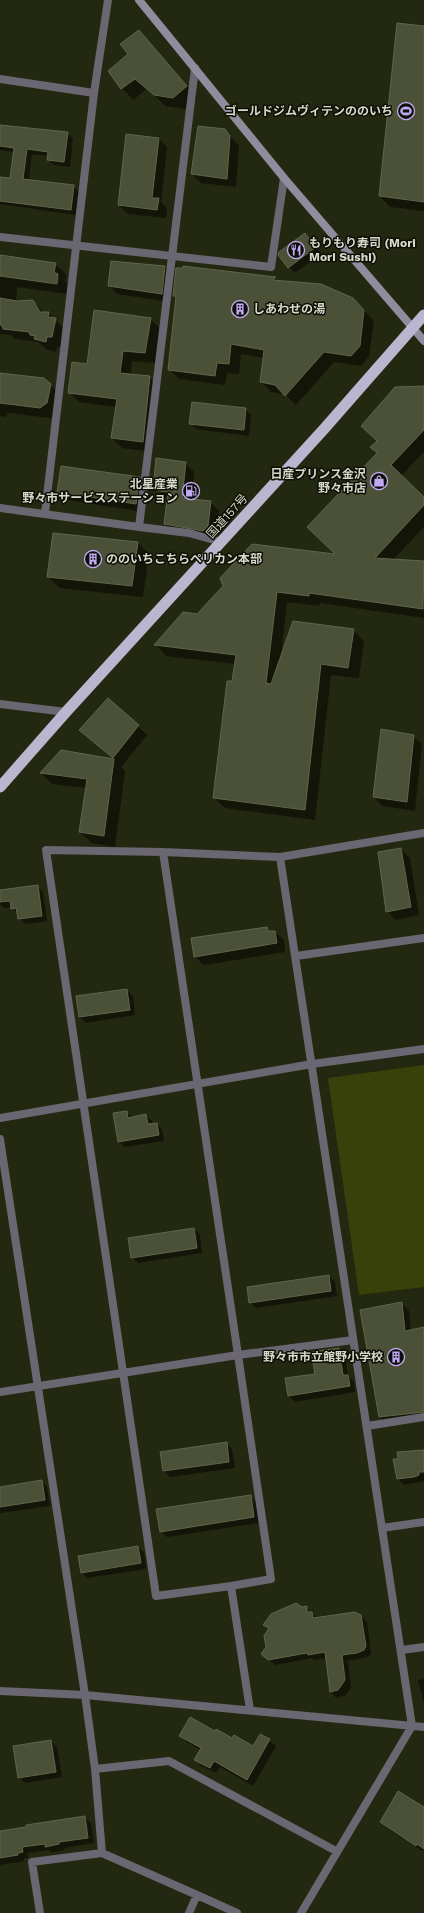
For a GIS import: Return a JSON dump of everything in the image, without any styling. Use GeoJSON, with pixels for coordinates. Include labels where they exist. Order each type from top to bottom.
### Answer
{"type":"FeatureCollection","features":[{"type":"Feature","properties":{"kind":"highway","name":"国道157号"},"geometry":{"type":"LineString","coordinates":[[0,787],[424,315]]}},
{"type":"Feature","properties":{"kind":"main road"},"geometry":{"type":"LineString","coordinates":[[139,0],[284,178],[424,341]]}},
{"type":"Feature","properties":{"kind":"street"},"geometry":{"type":"LineString","coordinates":[[45,513],[94,93],[108,0]]}},
{"type":"Feature","properties":{"kind":"street"},"geometry":{"type":"LineString","coordinates":[[139,527],[195,68]]}},
{"type":"Feature","properties":{"kind":"street"},"geometry":{"type":"LineString","coordinates":[[0,80],[94,93]]}},
{"type":"Feature","properties":{"kind":"street"},"geometry":{"type":"LineString","coordinates":[[0,237],[271,267],[284,178]]}},
{"type":"Feature","properties":{"kind":"street"},"geometry":{"type":"LineString","coordinates":[[0,508],[189,533],[221,542]]}},
{"type":"Feature","properties":{"kind":"street"},"geometry":{"type":"LineString","coordinates":[[0,704],[66,712]]}},
{"type":"Feature","properties":{"kind":"street"},"geometry":{"type":"LineString","coordinates":[[163,852],[199,1084],[271,1580],[156,1596],[46,850],[163,852],[280,857],[424,832]]}},
{"type":"Feature","properties":{"kind":"street"},"geometry":{"type":"LineString","coordinates":[[280,857],[353,1340],[402,1650],[412,1726],[336,1851],[301,1913]]}},
{"type":"Feature","properties":{"kind":"street"},"geometry":{"type":"LineString","coordinates":[[296,956],[424,938]]}},
{"type":"Feature","properties":{"kind":"street"},"geometry":{"type":"LineString","coordinates":[[0,1118],[84,1105],[312,1064],[424,1050]]}},
{"type":"Feature","properties":{"kind":"street"},"geometry":{"type":"LineString","coordinates":[[0,1139],[85,1695],[95,1769],[102,1853]]}},
{"type":"Feature","properties":{"kind":"street"},"geometry":{"type":"LineString","coordinates":[[0,1392],[238,1355],[353,1340]]}},
{"type":"Feature","properties":{"kind":"street"},"geometry":{"type":"LineString","coordinates":[[367,1426],[424,1417]]}},
{"type":"Feature","properties":{"kind":"street"},"geometry":{"type":"LineString","coordinates":[[382,1528],[424,1522]]}},
{"type":"Feature","properties":{"kind":"street"},"geometry":{"type":"LineString","coordinates":[[231,1586],[250,1710]]}},
{"type":"Feature","properties":{"kind":"street"},"geometry":{"type":"LineString","coordinates":[[402,1650],[424,1647]]}},
{"type":"Feature","properties":{"kind":"street"},"geometry":{"type":"LineString","coordinates":[[0,1690],[85,1695],[424,1727]]}},
{"type":"Feature","properties":{"kind":"street"},"geometry":{"type":"LineString","coordinates":[[95,1769],[169,1760],[336,1851]]}},
{"type":"Feature","properties":{"kind":"street"},"geometry":{"type":"LineString","coordinates":[[40,1913],[32,1862],[102,1853],[237,1913]]}},
{"type":"Feature","properties":{"kind":"street"},"geometry":{"type":"LineString","coordinates":[[189,1913],[197,1895]]}},
{"type":"Feature","properties":{"kind":"green space"},"geometry":{"type":"Polygon","coordinates":[[[424,1065],[424,1287],[359,1295],[328,1078],[424,1065]]]}},
{"type":"Feature","properties":{"kind":"building","name":"ゴールドジムヴィテンののいち"},"geometry":{"type":"Polygon","coordinates":[[[397,23],[424,26],[424,202],[379,196],[397,23]]]}},
{"type":"Feature","properties":{"kind":"building"},"geometry":{"type":"Polygon","coordinates":[[[139,30],[187,86],[173,98],[154,95],[135,79],[121,89],[108,71],[128,54],[120,44],[139,30]]]}},
{"type":"Feature","properties":{"kind":"building"},"geometry":{"type":"Polygon","coordinates":[[[0,125],[68,132],[64,162],[47,160],[48,152],[27,149],[23,179],[74,185],[71,210],[0,201],[0,177],[10,178],[14,148],[0,146],[0,125]]]}},
{"type":"Feature","properties":{"kind":"building"},"geometry":{"type":"Polygon","coordinates":[[[198,126],[225,129],[230,136],[227,179],[191,174],[198,126]]]}},
{"type":"Feature","properties":{"kind":"building"},"geometry":{"type":"Polygon","coordinates":[[[126,134],[159,138],[152,198],[159,198],[157,210],[118,205],[126,134]]]}},
{"type":"Feature","properties":{"kind":"building","name":"もりもり寿司 (Mori Mori Sushi)"},"geometry":{"type":"Polygon","coordinates":[[[305,233],[316,247],[288,268],[278,255],[279,252],[305,233]]]}},
{"type":"Feature","properties":{"kind":"building"},"geometry":{"type":"Polygon","coordinates":[[[0,255],[56,263],[54,272],[58,274],[57,284],[0,276],[0,255]]]}},
{"type":"Feature","properties":{"kind":"building"},"geometry":{"type":"Polygon","coordinates":[[[111,261],[165,266],[162,294],[108,286],[111,261]]]}},
{"type":"Feature","properties":{"kind":"building"},"geometry":{"type":"Polygon","coordinates":[[[183,266],[276,277],[273,280],[321,284],[353,298],[364,310],[360,346],[351,356],[324,352],[285,396],[275,385],[260,382],[264,350],[231,344],[229,364],[217,363],[215,376],[168,370],[176,296],[173,296],[176,268],[183,268],[183,266]]]}},
{"type":"Feature","properties":{"kind":"building"},"geometry":{"type":"Polygon","coordinates":[[[0,298],[17,301],[33,300],[40,312],[49,312],[48,317],[56,318],[52,337],[47,337],[46,342],[34,339],[35,336],[30,335],[29,332],[3,329],[2,325],[0,325],[0,298]]]}},
{"type":"Feature","properties":{"kind":"building"},"geometry":{"type":"Polygon","coordinates":[[[94,310],[151,318],[145,353],[123,351],[120,373],[150,376],[143,442],[111,438],[117,399],[68,393],[72,362],[87,364],[94,310]]]}},
{"type":"Feature","properties":{"kind":"building"},"geometry":{"type":"Polygon","coordinates":[[[0,373],[44,378],[51,384],[47,403],[40,408],[0,403],[0,373]]]}},
{"type":"Feature","properties":{"kind":"building"},"geometry":{"type":"Polygon","coordinates":[[[424,386],[424,430],[391,465],[424,497],[424,505],[375,558],[424,561],[423,609],[309,593],[309,596],[277,592],[266,683],[271,684],[293,621],[354,629],[348,668],[321,664],[305,810],[213,798],[227,681],[232,681],[236,655],[154,645],[183,612],[197,614],[223,586],[220,578],[252,544],[335,554],[307,527],[377,453],[370,447],[377,441],[361,426],[395,387],[424,386]]]}},
{"type":"Feature","properties":{"kind":"building"},"geometry":{"type":"Polygon","coordinates":[[[192,402],[246,408],[244,430],[189,424],[192,402]]]}},
{"type":"Feature","properties":{"kind":"building"},"geometry":{"type":"Polygon","coordinates":[[[156,458],[186,462],[182,498],[211,501],[208,526],[203,531],[164,524],[168,492],[159,491],[150,485],[150,478],[154,479],[156,458]]]}},
{"type":"Feature","properties":{"kind":"building"},"geometry":{"type":"Polygon","coordinates":[[[61,466],[140,477],[136,504],[57,492],[61,466]]]}},
{"type":"Feature","properties":{"kind":"building","name":"ののいちこちらペリカン本部"},"geometry":{"type":"Polygon","coordinates":[[[53,533],[138,542],[132,586],[47,577],[53,533]]]}},
{"type":"Feature","properties":{"kind":"building"},"geometry":{"type":"Polygon","coordinates":[[[108,698],[139,725],[113,758],[79,730],[108,698]]]}},
{"type":"Feature","properties":{"kind":"building"},"geometry":{"type":"Polygon","coordinates":[[[381,729],[414,735],[407,802],[373,797],[381,729]]]}},
{"type":"Feature","properties":{"kind":"building"},"geometry":{"type":"Polygon","coordinates":[[[61,750],[114,759],[104,836],[79,832],[87,779],[40,773],[61,750]]]}},
{"type":"Feature","properties":{"kind":"building"},"geometry":{"type":"Polygon","coordinates":[[[401,848],[411,907],[386,912],[378,852],[401,848]]]}},
{"type":"Feature","properties":{"kind":"building"},"geometry":{"type":"Polygon","coordinates":[[[38,885],[42,916],[18,919],[16,908],[11,909],[10,901],[0,902],[0,890],[38,885]]]}},
{"type":"Feature","properties":{"kind":"building"},"geometry":{"type":"Polygon","coordinates":[[[267,927],[268,931],[275,931],[277,943],[194,957],[191,938],[267,927]]]}},
{"type":"Feature","properties":{"kind":"building"},"geometry":{"type":"Polygon","coordinates":[[[127,989],[130,1010],[79,1017],[76,996],[127,989]]]}},
{"type":"Feature","properties":{"kind":"building"},"geometry":{"type":"Polygon","coordinates":[[[127,1111],[128,1118],[146,1114],[148,1124],[157,1123],[159,1135],[118,1142],[113,1113],[127,1111]]]}},
{"type":"Feature","properties":{"kind":"building"},"geometry":{"type":"Polygon","coordinates":[[[194,1228],[197,1248],[131,1258],[128,1238],[194,1228]]]}},
{"type":"Feature","properties":{"kind":"building"},"geometry":{"type":"Polygon","coordinates":[[[329,1275],[331,1291],[249,1303],[247,1287],[329,1275]]]}},
{"type":"Feature","properties":{"kind":"building","name":"野々市市立館野小学校"},"geometry":{"type":"Polygon","coordinates":[[[402,1302],[405,1331],[424,1327],[424,1412],[379,1417],[360,1310],[402,1302]]]}},
{"type":"Feature","properties":{"kind":"building"},"geometry":{"type":"Polygon","coordinates":[[[339,1348],[343,1375],[348,1375],[350,1386],[288,1396],[285,1378],[315,1374],[311,1352],[339,1348]]]}},
{"type":"Feature","properties":{"kind":"building"},"geometry":{"type":"Polygon","coordinates":[[[227,1442],[229,1462],[163,1471],[160,1452],[227,1442]]]}},
{"type":"Feature","properties":{"kind":"building"},"geometry":{"type":"Polygon","coordinates":[[[424,1450],[424,1472],[419,1472],[419,1475],[414,1477],[397,1479],[393,1459],[398,1459],[397,1452],[424,1450]]]}},
{"type":"Feature","properties":{"kind":"building"},"geometry":{"type":"Polygon","coordinates":[[[42,1480],[45,1500],[0,1507],[0,1487],[42,1480]]]}},
{"type":"Feature","properties":{"kind":"building"},"geometry":{"type":"Polygon","coordinates":[[[251,1495],[254,1517],[160,1532],[156,1509],[251,1495]]]}},
{"type":"Feature","properties":{"kind":"building"},"geometry":{"type":"Polygon","coordinates":[[[138,1546],[141,1563],[81,1573],[78,1556],[138,1546]]]}},
{"type":"Feature","properties":{"kind":"building"},"geometry":{"type":"Polygon","coordinates":[[[296,1603],[302,1607],[307,1606],[307,1612],[312,1612],[313,1618],[355,1612],[361,1615],[366,1646],[364,1650],[357,1653],[342,1655],[345,1680],[338,1690],[330,1692],[325,1652],[308,1655],[307,1653],[268,1660],[261,1654],[266,1647],[264,1636],[269,1628],[263,1625],[271,1614],[296,1603]]]}},
{"type":"Feature","properties":{"kind":"building"},"geometry":{"type":"Polygon","coordinates":[[[190,1717],[215,1731],[216,1729],[232,1738],[234,1735],[253,1746],[260,1734],[270,1739],[247,1780],[214,1761],[210,1768],[194,1760],[201,1748],[179,1736],[190,1717]]]}},
{"type":"Feature","properties":{"kind":"building"},"geometry":{"type":"Polygon","coordinates":[[[51,1740],[56,1772],[18,1778],[13,1746],[51,1740]]]}},
{"type":"Feature","properties":{"kind":"building"},"geometry":{"type":"Polygon","coordinates":[[[398,1791],[424,1807],[424,1849],[417,1844],[416,1846],[380,1822],[398,1791]]]}},
{"type":"Feature","properties":{"kind":"building"},"geometry":{"type":"Polygon","coordinates":[[[85,1816],[88,1838],[59,1842],[59,1844],[45,1847],[45,1844],[22,1847],[23,1852],[18,1853],[18,1855],[0,1858],[0,1831],[26,1827],[26,1825],[85,1816]]]}},
{"type":"Feature","properties":{"kind":"place","name":"ゴールドジムヴィテンののいち"},"geometry":{"type":"Point","coordinates":[406,111]}},
{"type":"Feature","properties":{"kind":"place","name":"もりもり寿司 (Mori Mori Sushi)"},"geometry":{"type":"Point","coordinates":[296,250]}},
{"type":"Feature","properties":{"kind":"place","name":"しあわせの湯"},"geometry":{"type":"Point","coordinates":[240,309]}},
{"type":"Feature","properties":{"kind":"place","name":"日産プリンス金沢 野々市店"},"geometry":{"type":"Point","coordinates":[379,481]}},
{"type":"Feature","properties":{"kind":"place","name":"北星産業 野々市サービスステーション"},"geometry":{"type":"Point","coordinates":[191,491]}},
{"type":"Feature","properties":{"kind":"place","name":"ののいちこちらペリカン本部"},"geometry":{"type":"Point","coordinates":[93,559]}},
{"type":"Feature","properties":{"kind":"place","name":"野々市市立館野小学校"},"geometry":{"type":"Point","coordinates":[396,1357]}}]}
